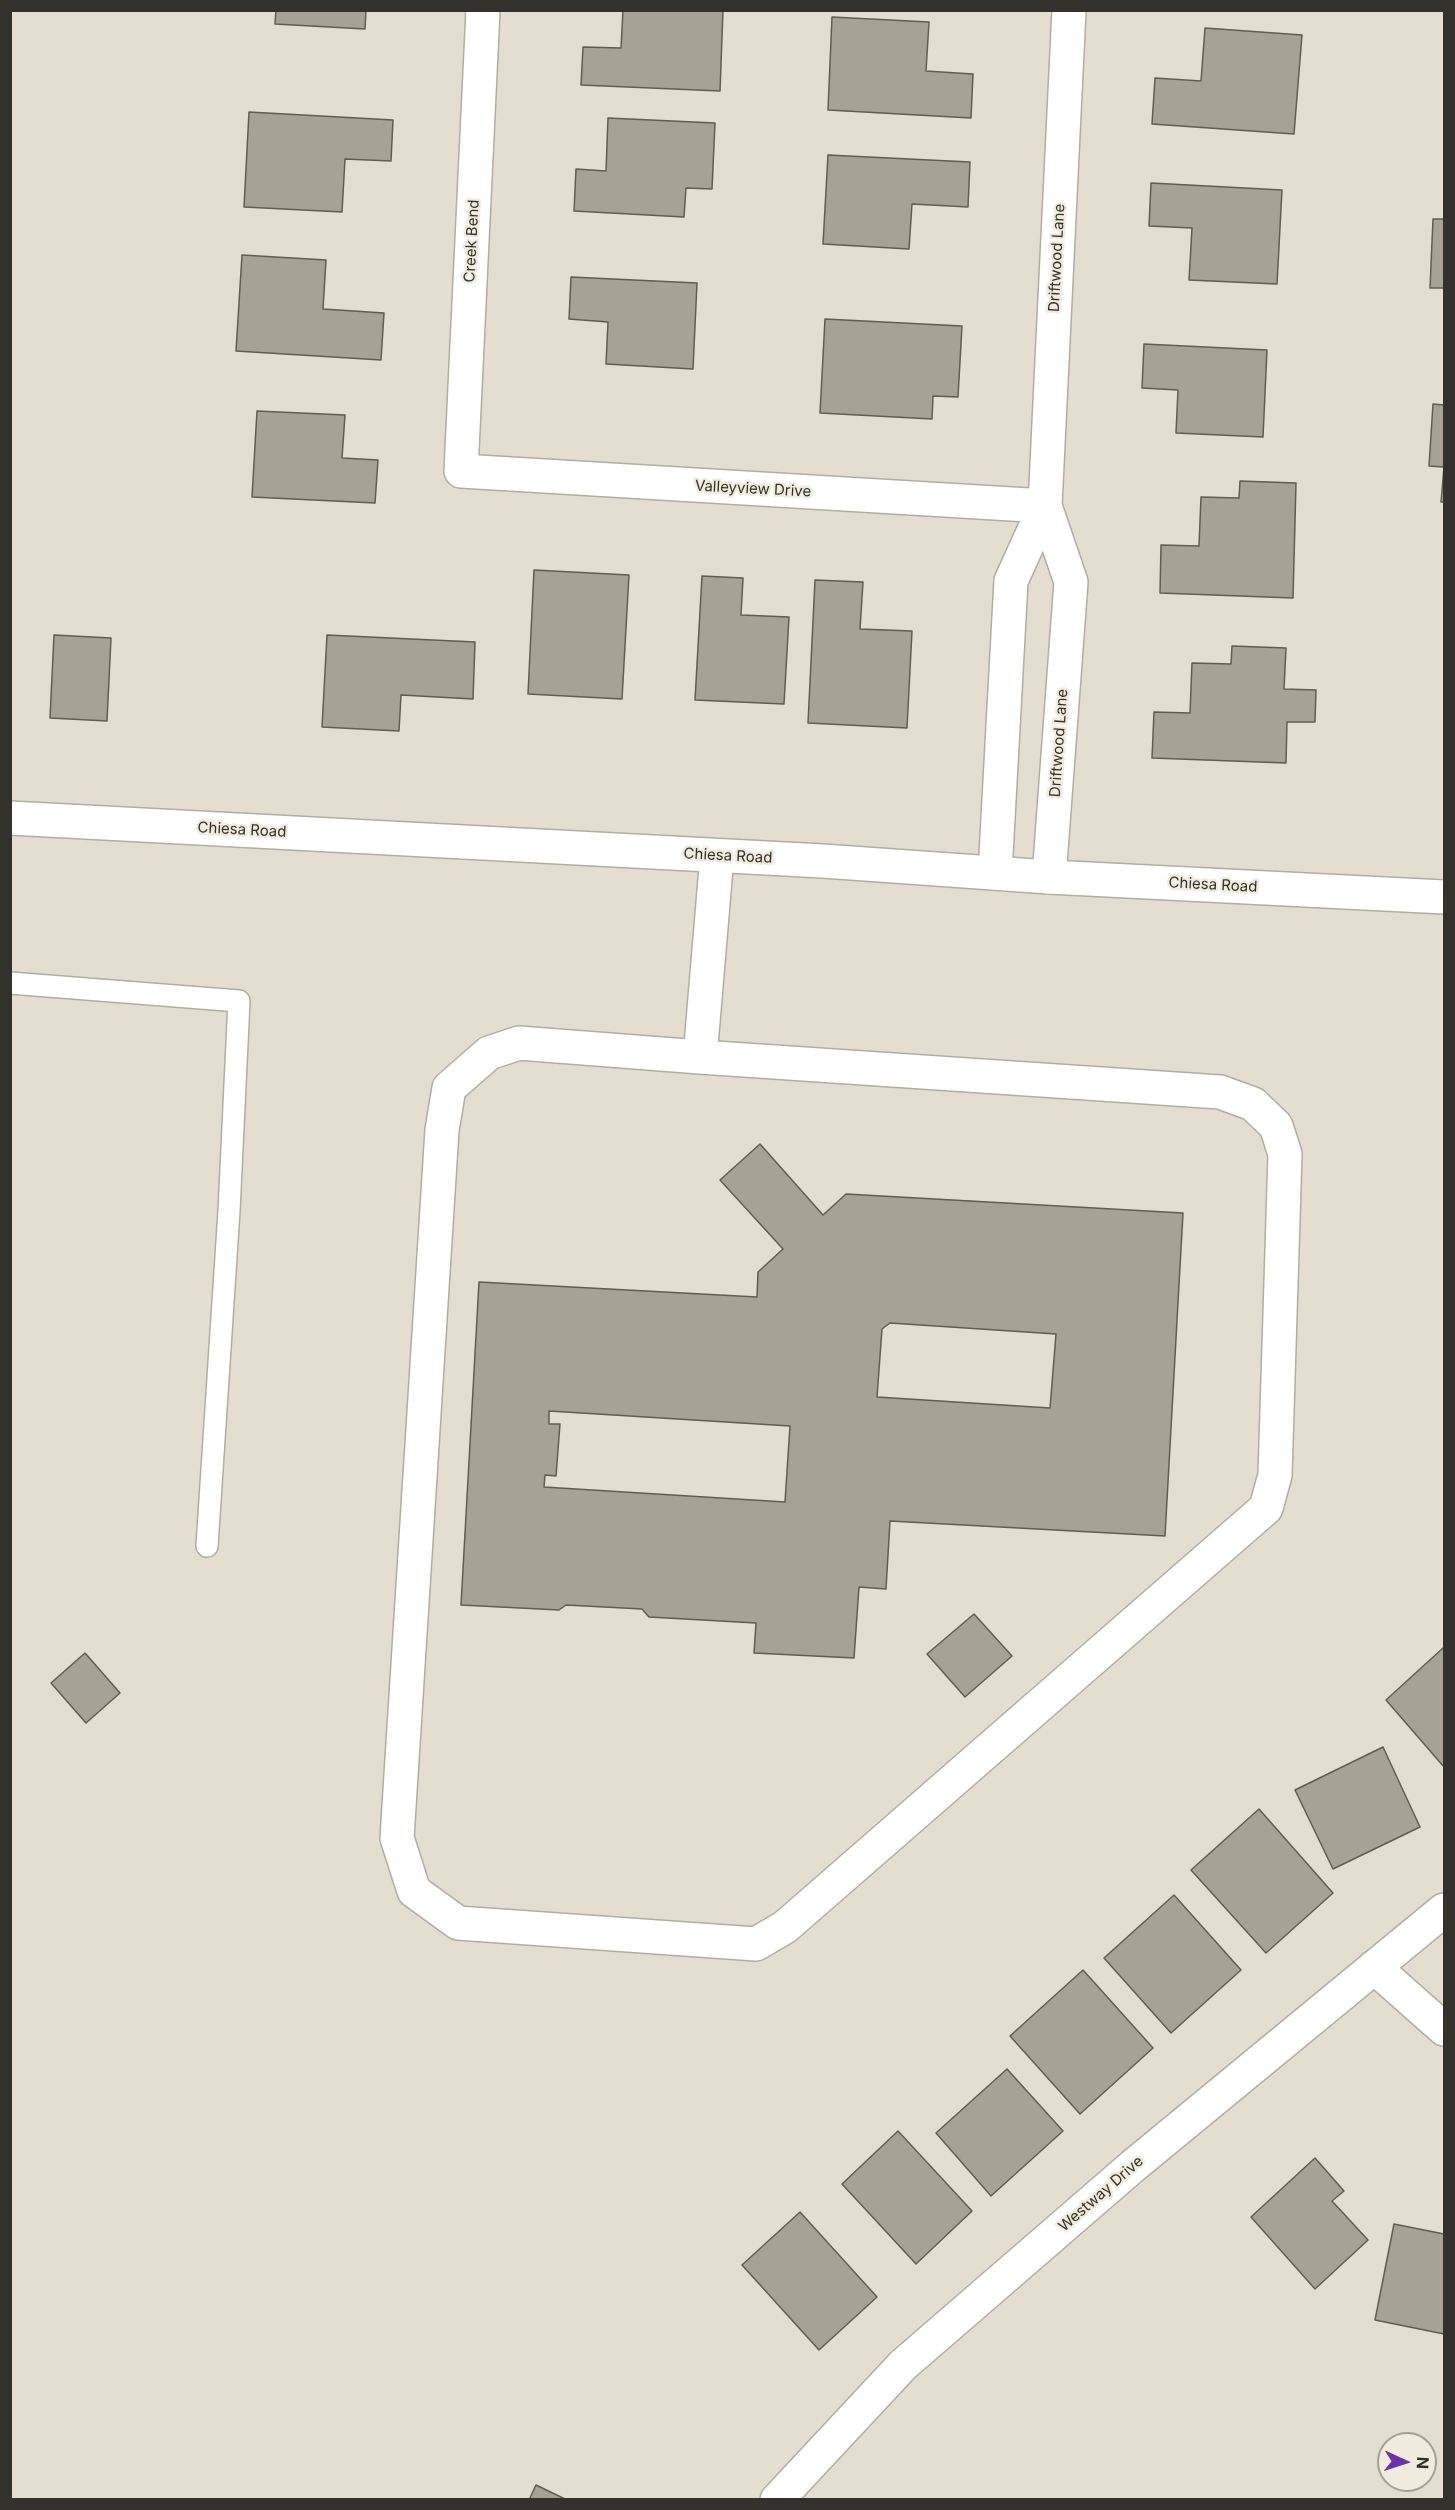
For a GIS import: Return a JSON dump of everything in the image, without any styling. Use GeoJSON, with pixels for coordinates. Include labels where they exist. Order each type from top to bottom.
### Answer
{"type":"FeatureCollection","features":[{"type":"Feature","properties":{"kind":"street","name":"Creek Bend"},"geometry":{"type":"LineString","coordinates":[[461,471],[483,10]]}},
{"type":"Feature","properties":{"kind":"street","name":"Driftwood Lane"},"geometry":{"type":"LineString","coordinates":[[1049,877],[1071,582],[1045,506],[1069,10]]}},
{"type":"Feature","properties":{"kind":"street","name":"Valleyview Drive"},"geometry":{"type":"LineString","coordinates":[[461,471],[1045,506]]}},
{"type":"Feature","properties":{"kind":"street","name":"Driftwood Lane"},"geometry":{"type":"LineString","coordinates":[[995,873],[1011,580],[1045,506]]}},
{"type":"Feature","properties":{"kind":"street","name":"Chiesa Road"},"geometry":{"type":"LineString","coordinates":[[10,818],[1444,897]]}},
{"type":"Feature","properties":{"kind":"street"},"geometry":{"type":"LineString","coordinates":[[700,1057],[717,856]]}},
{"type":"Feature","properties":{"kind":"street"},"geometry":{"type":"LineString","coordinates":[[519,1043],[700,1057],[1221,1092],[1253,1104],[1276,1126],[1285,1154],[1275,1475],[1266,1509],[785,1927],[756,1944],[458,1923],[414,1891],[397,1838],[442,1130],[449,1088],[489,1053],[519,1043]]}},
{"type":"Feature","properties":{"kind":"street","name":"Westway Drive"},"geometry":{"type":"LineString","coordinates":[[777,2499],[903,2365],[1133,2166],[1444,1910]]}},
{"type":"Feature","properties":{"kind":"street"},"geometry":{"type":"LineString","coordinates":[[1374,1967],[1444,2029]]}},
{"type":"Feature","properties":{"kind":"lane"},"geometry":{"type":"LineString","coordinates":[[10,983],[238,1001],[229,1211],[207,1546]]}},
{"type":"Feature","properties":{"kind":"building"},"geometry":{"type":"Polygon","coordinates":[[[276,10],[366,10],[365,29],[275,24],[276,10]]]}},
{"type":"Feature","properties":{"kind":"building"},"geometry":{"type":"Polygon","coordinates":[[[623,10],[723,10],[720,91],[581,85],[583,47],[621,48],[623,10]]]}},
{"type":"Feature","properties":{"kind":"building"},"geometry":{"type":"Polygon","coordinates":[[[832,17],[929,22],[926,71],[973,74],[971,118],[828,110],[832,17]]]}},
{"type":"Feature","properties":{"kind":"building"},"geometry":{"type":"Polygon","coordinates":[[[1205,28],[1302,35],[1294,134],[1152,124],[1155,78],[1201,81],[1205,28]]]}},
{"type":"Feature","properties":{"kind":"building"},"geometry":{"type":"Polygon","coordinates":[[[249,112],[393,120],[391,161],[345,159],[342,212],[244,207],[249,112]]]}},
{"type":"Feature","properties":{"kind":"building"},"geometry":{"type":"Polygon","coordinates":[[[608,118],[715,123],[712,189],[686,188],[684,217],[574,211],[576,169],[606,171],[608,118]]]}},
{"type":"Feature","properties":{"kind":"building"},"geometry":{"type":"Polygon","coordinates":[[[828,155],[970,162],[968,207],[912,204],[909,249],[823,244],[828,155]]]}},
{"type":"Feature","properties":{"kind":"building"},"geometry":{"type":"Polygon","coordinates":[[[1151,183],[1282,190],[1277,284],[1189,280],[1192,228],[1149,226],[1151,183]]]}},
{"type":"Feature","properties":{"kind":"building"},"geometry":{"type":"Polygon","coordinates":[[[1433,219],[1444,219],[1444,288],[1430,288],[1433,219]]]}},
{"type":"Feature","properties":{"kind":"building"},"geometry":{"type":"Polygon","coordinates":[[[242,255],[326,260],[323,309],[384,313],[381,360],[236,351],[242,255]]]}},
{"type":"Feature","properties":{"kind":"building"},"geometry":{"type":"Polygon","coordinates":[[[571,277],[697,283],[693,369],[606,364],[608,322],[569,319],[571,277]]]}},
{"type":"Feature","properties":{"kind":"building"},"geometry":{"type":"Polygon","coordinates":[[[825,319],[962,326],[958,397],[933,396],[932,419],[820,413],[825,319]]]}},
{"type":"Feature","properties":{"kind":"building"},"geometry":{"type":"Polygon","coordinates":[[[1144,344],[1267,350],[1263,437],[1176,433],[1178,390],[1142,388],[1144,344]]]}},
{"type":"Feature","properties":{"kind":"building"},"geometry":{"type":"Polygon","coordinates":[[[1433,404],[1444,405],[1444,467],[1429,466],[1433,404]]]}},
{"type":"Feature","properties":{"kind":"building"},"geometry":{"type":"Polygon","coordinates":[[[257,411],[345,415],[342,458],[378,460],[375,503],[252,497],[257,411]]]}},
{"type":"Feature","properties":{"kind":"building"},"geometry":{"type":"Polygon","coordinates":[[[1444,467],[1444,502],[1441,502],[1444,467]]]}},
{"type":"Feature","properties":{"kind":"building"},"geometry":{"type":"Polygon","coordinates":[[[1240,481],[1296,483],[1293,598],[1160,593],[1161,545],[1199,546],[1201,497],[1239,498],[1240,481]]]}},
{"type":"Feature","properties":{"kind":"building"},"geometry":{"type":"Polygon","coordinates":[[[534,570],[629,575],[622,699],[528,694],[534,570]]]}},
{"type":"Feature","properties":{"kind":"building"},"geometry":{"type":"Polygon","coordinates":[[[702,576],[743,578],[741,615],[789,617],[784,704],[695,700],[702,576]]]}},
{"type":"Feature","properties":{"kind":"building"},"geometry":{"type":"Polygon","coordinates":[[[815,580],[863,582],[860,629],[912,631],[907,728],[808,723],[815,580]]]}},
{"type":"Feature","properties":{"kind":"building"},"geometry":{"type":"Polygon","coordinates":[[[54,635],[111,638],[107,721],[50,718],[54,635]]]}},
{"type":"Feature","properties":{"kind":"building"},"geometry":{"type":"Polygon","coordinates":[[[327,635],[475,642],[473,699],[401,695],[399,731],[322,727],[327,635]]]}},
{"type":"Feature","properties":{"kind":"building"},"geometry":{"type":"Polygon","coordinates":[[[1232,646],[1286,648],[1284,689],[1316,690],[1315,722],[1287,722],[1286,763],[1152,758],[1154,712],[1190,713],[1192,663],[1231,664],[1232,646]]]}},
{"type":"Feature","properties":{"kind":"building"},"geometry":{"type":"Polygon","coordinates":[[[760,1144],[823,1215],[846,1194],[1183,1213],[1165,1536],[890,1521],[886,1589],[859,1587],[854,1658],[754,1653],[756,1623],[649,1617],[642,1609],[566,1605],[559,1610],[461,1605],[479,1282],[757,1297],[758,1272],[783,1249],[720,1180],[760,1144]],[[890,1323],[882,1329],[877,1397],[1050,1408],[1056,1334],[890,1323]],[[549,1411],[549,1424],[560,1424],[556,1476],[545,1475],[544,1487],[785,1502],[790,1426],[549,1411]]]}},
{"type":"Feature","properties":{"kind":"building"},"geometry":{"type":"Polygon","coordinates":[[[974,1614],[1012,1656],[965,1697],[927,1654],[974,1614]]]}},
{"type":"Feature","properties":{"kind":"building"},"geometry":{"type":"Polygon","coordinates":[[[1443,1648],[1444,1650],[1444,1767],[1386,1700],[1443,1648]]]}},
{"type":"Feature","properties":{"kind":"building"},"geometry":{"type":"Polygon","coordinates":[[[85,1653],[120,1693],[86,1723],[51,1683],[85,1653]]]}},
{"type":"Feature","properties":{"kind":"building"},"geometry":{"type":"Polygon","coordinates":[[[1383,1747],[1420,1827],[1333,1869],[1295,1790],[1383,1747]]]}},
{"type":"Feature","properties":{"kind":"building"},"geometry":{"type":"Polygon","coordinates":[[[1259,1809],[1333,1893],[1266,1953],[1191,1870],[1259,1809]]]}},
{"type":"Feature","properties":{"kind":"building"},"geometry":{"type":"Polygon","coordinates":[[[1174,1895],[1241,1970],[1171,2033],[1104,1958],[1174,1895]]]}},
{"type":"Feature","properties":{"kind":"building"},"geometry":{"type":"Polygon","coordinates":[[[1083,1970],[1153,2048],[1080,2114],[1010,2036],[1083,1970]]]}},
{"type":"Feature","properties":{"kind":"building"},"geometry":{"type":"Polygon","coordinates":[[[1007,2069],[1063,2131],[991,2196],[936,2133],[1007,2069]]]}},
{"type":"Feature","properties":{"kind":"building"},"geometry":{"type":"Polygon","coordinates":[[[898,2131],[972,2211],[916,2264],[842,2184],[898,2131]]]}},
{"type":"Feature","properties":{"kind":"building"},"geometry":{"type":"Polygon","coordinates":[[[1315,2158],[1344,2191],[1332,2201],[1368,2240],[1315,2289],[1251,2217],[1315,2158]]]}},
{"type":"Feature","properties":{"kind":"building"},"geometry":{"type":"Polygon","coordinates":[[[800,2212],[877,2297],[819,2350],[742,2265],[800,2212]]]}},
{"type":"Feature","properties":{"kind":"building"},"geometry":{"type":"Polygon","coordinates":[[[1394,2224],[1444,2234],[1444,2334],[1375,2320],[1394,2224]]]}},
{"type":"Feature","properties":{"kind":"building"},"geometry":{"type":"Polygon","coordinates":[[[536,2485],[567,2500],[529,2500],[536,2485]]]}}]}
